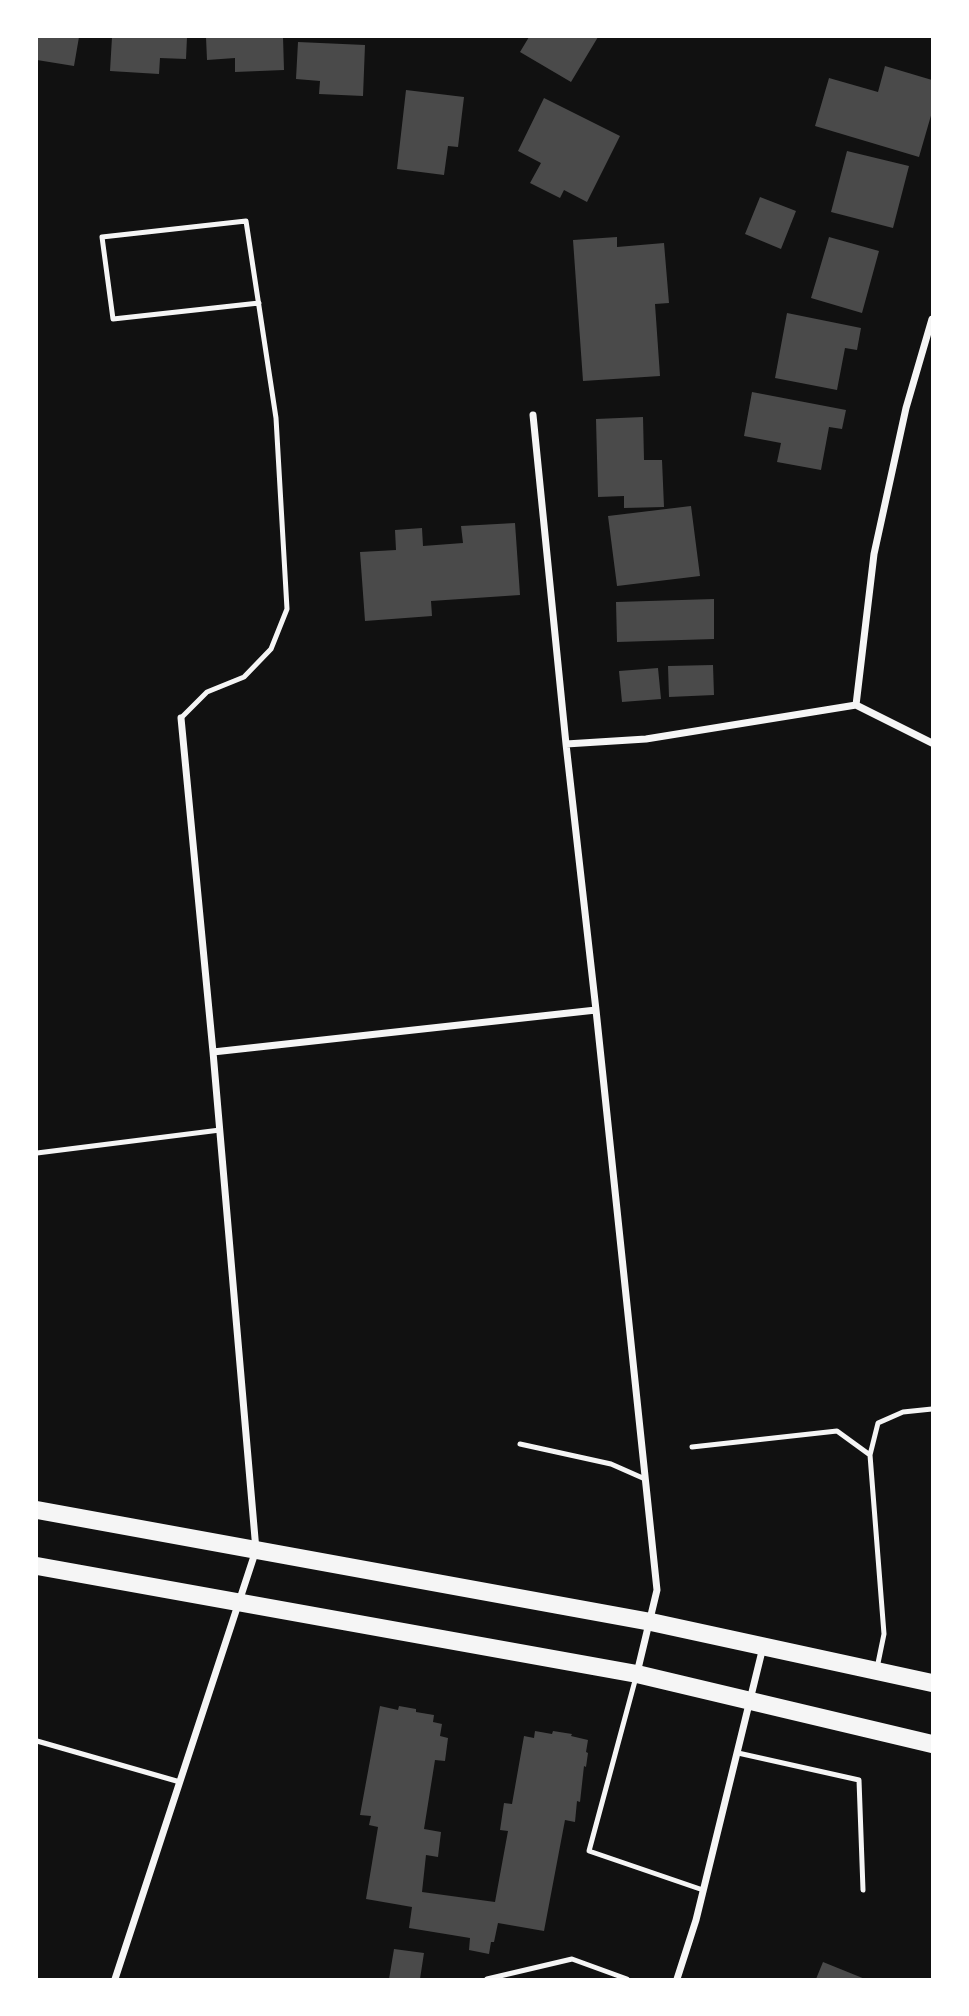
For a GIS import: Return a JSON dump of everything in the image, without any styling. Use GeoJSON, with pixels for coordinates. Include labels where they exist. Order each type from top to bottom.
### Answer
{"type":"FeatureCollection","features":[{"type":"Feature","properties":{"kind":"main road"},"geometry":{"type":"LineString","coordinates":[[37,1510],[651,1622],[932,1683]]}},
{"type":"Feature","properties":{"kind":"main road"},"geometry":{"type":"LineString","coordinates":[[37,1566],[637,1674],[932,1744]]}},
{"type":"Feature","properties":{"kind":"street"},"geometry":{"type":"LineString","coordinates":[[856,705],[874,554],[906,408],[932,318]]}},
{"type":"Feature","properties":{"kind":"street"},"geometry":{"type":"LineString","coordinates":[[533,415],[657,1590],[637,1674]]}},
{"type":"Feature","properties":{"kind":"street"},"geometry":{"type":"LineString","coordinates":[[566,744],[646,739],[856,705],[932,743]]}},
{"type":"Feature","properties":{"kind":"street"},"geometry":{"type":"LineString","coordinates":[[115,1979],[256,1550],[181,718]]}},
{"type":"Feature","properties":{"kind":"street"},"geometry":{"type":"LineString","coordinates":[[213,1052],[596,1010]]}},
{"type":"Feature","properties":{"kind":"street"},"geometry":{"type":"LineString","coordinates":[[677,1979],[703,1890],[764,1646]]}},
{"type":"Feature","properties":{"kind":"lane"},"geometry":{"type":"LineString","coordinates":[[181,718],[206,692],[244,677],[271,649],[287,609],[276,418],[259,303],[246,221],[102,237],[113,319],[259,303]]}},
{"type":"Feature","properties":{"kind":"lane"},"geometry":{"type":"LineString","coordinates":[[37,1153],[220,1130]]}},
{"type":"Feature","properties":{"kind":"lane"},"geometry":{"type":"LineString","coordinates":[[876,1671],[884,1634],[870,1455],[878,1423],[904,1412],[932,1409]]}},
{"type":"Feature","properties":{"kind":"lane"},"geometry":{"type":"LineString","coordinates":[[692,1447],[837,1432],[870,1455]]}},
{"type":"Feature","properties":{"kind":"lane"},"geometry":{"type":"LineString","coordinates":[[520,1444],[611,1464],[645,1479]]}},
{"type":"Feature","properties":{"kind":"lane"},"geometry":{"type":"LineString","coordinates":[[637,1674],[589,1851],[703,1890]]}},
{"type":"Feature","properties":{"kind":"lane"},"geometry":{"type":"LineString","coordinates":[[37,1741],[180,1782]]}},
{"type":"Feature","properties":{"kind":"lane"},"geometry":{"type":"LineString","coordinates":[[738,1753],[859,1780],[863,1890]]}},
{"type":"Feature","properties":{"kind":"lane"},"geometry":{"type":"LineString","coordinates":[[487,1979],[572,1959],[627,1979]]}},
{"type":"Feature","properties":{"kind":"building"},"geometry":{"type":"Polygon","coordinates":[[[37,37],[79,37],[74,66],[37,60],[37,37]]]}},
{"type":"Feature","properties":{"kind":"building"},"geometry":{"type":"Polygon","coordinates":[[[112,37],[187,37],[186,59],[160,58],[159,74],[110,71],[112,37]]]}},
{"type":"Feature","properties":{"kind":"building"},"geometry":{"type":"Polygon","coordinates":[[[206,37],[283,37],[284,70],[235,72],[235,58],[207,60],[206,37]]]}},
{"type":"Feature","properties":{"kind":"building"},"geometry":{"type":"Polygon","coordinates":[[[529,37],[598,37],[571,82],[520,52],[529,37]]]}},
{"type":"Feature","properties":{"kind":"building"},"geometry":{"type":"Polygon","coordinates":[[[298,42],[365,45],[363,96],[319,94],[320,81],[296,79],[298,42]]]}},
{"type":"Feature","properties":{"kind":"building"},"geometry":{"type":"Polygon","coordinates":[[[885,66],[932,80],[932,112],[919,157],[815,126],[829,78],[878,92],[885,66]]]}},
{"type":"Feature","properties":{"kind":"building"},"geometry":{"type":"Polygon","coordinates":[[[406,90],[464,97],[458,147],[448,146],[444,175],[397,169],[406,90]]]}},
{"type":"Feature","properties":{"kind":"building"},"geometry":{"type":"Polygon","coordinates":[[[544,98],[620,136],[587,202],[564,190],[560,198],[530,183],[541,163],[518,151],[544,98]]]}},
{"type":"Feature","properties":{"kind":"building"},"geometry":{"type":"Polygon","coordinates":[[[847,151],[909,166],[893,228],[831,212],[847,151]]]}},
{"type":"Feature","properties":{"kind":"building"},"geometry":{"type":"Polygon","coordinates":[[[760,197],[796,211],[781,249],[745,234],[760,197]]]}},
{"type":"Feature","properties":{"kind":"building"},"geometry":{"type":"Polygon","coordinates":[[[617,237],[617,247],[664,243],[669,303],[655,304],[660,376],[583,381],[573,240],[617,237]]]}},
{"type":"Feature","properties":{"kind":"building"},"geometry":{"type":"Polygon","coordinates":[[[829,237],[879,251],[862,313],[811,298],[829,237]]]}},
{"type":"Feature","properties":{"kind":"building"},"geometry":{"type":"Polygon","coordinates":[[[787,313],[861,328],[857,350],[845,348],[837,390],[775,378],[787,313]]]}},
{"type":"Feature","properties":{"kind":"building"},"geometry":{"type":"Polygon","coordinates":[[[752,392],[846,410],[842,429],[829,427],[821,470],[777,462],[781,443],[744,436],[752,392]]]}},
{"type":"Feature","properties":{"kind":"building"},"geometry":{"type":"Polygon","coordinates":[[[643,417],[644,460],[662,460],[664,507],[624,508],[624,496],[598,497],[596,419],[643,417]]]}},
{"type":"Feature","properties":{"kind":"building"},"geometry":{"type":"Polygon","coordinates":[[[691,506],[700,576],[617,586],[608,516],[691,506]]]}},
{"type":"Feature","properties":{"kind":"building"},"geometry":{"type":"Polygon","coordinates":[[[515,523],[520,595],[431,601],[432,616],[365,621],[360,552],[396,550],[395,530],[422,528],[423,546],[463,543],[461,526],[515,523]]]}},
{"type":"Feature","properties":{"kind":"building"},"geometry":{"type":"Polygon","coordinates":[[[714,599],[714,639],[617,642],[616,602],[714,599]]]}},
{"type":"Feature","properties":{"kind":"building"},"geometry":{"type":"Polygon","coordinates":[[[713,665],[714,695],[669,697],[668,666],[713,665]]]}},
{"type":"Feature","properties":{"kind":"building"},"geometry":{"type":"Polygon","coordinates":[[[658,668],[661,699],[622,702],[619,671],[658,668]]]}},
{"type":"Feature","properties":{"kind":"building"},"geometry":{"type":"Polygon","coordinates":[[[380,1706],[398,1710],[399,1706],[434,1715],[433,1722],[442,1724],[440,1736],[448,1738],[445,1761],[435,1760],[424,1829],[441,1832],[438,1857],[426,1855],[422,1892],[495,1902],[508,1831],[500,1830],[504,1803],[512,1804],[524,1736],[534,1738],[535,1731],[552,1734],[553,1731],[588,1740],[580,1802],[577,1801],[575,1822],[565,1820],[544,1931],[498,1923],[489,1954],[469,1950],[470,1938],[409,1928],[412,1907],[366,1899],[378,1827],[369,1825],[371,1816],[360,1815],[380,1706]]]}},
{"type":"Feature","properties":{"kind":"building"},"geometry":{"type":"Polygon","coordinates":[[[394,1949],[424,1953],[420,1979],[389,1979],[394,1949]]]}},
{"type":"Feature","properties":{"kind":"building"},"geometry":{"type":"Polygon","coordinates":[[[823,1962],[865,1979],[816,1979],[823,1962]]]}}]}
